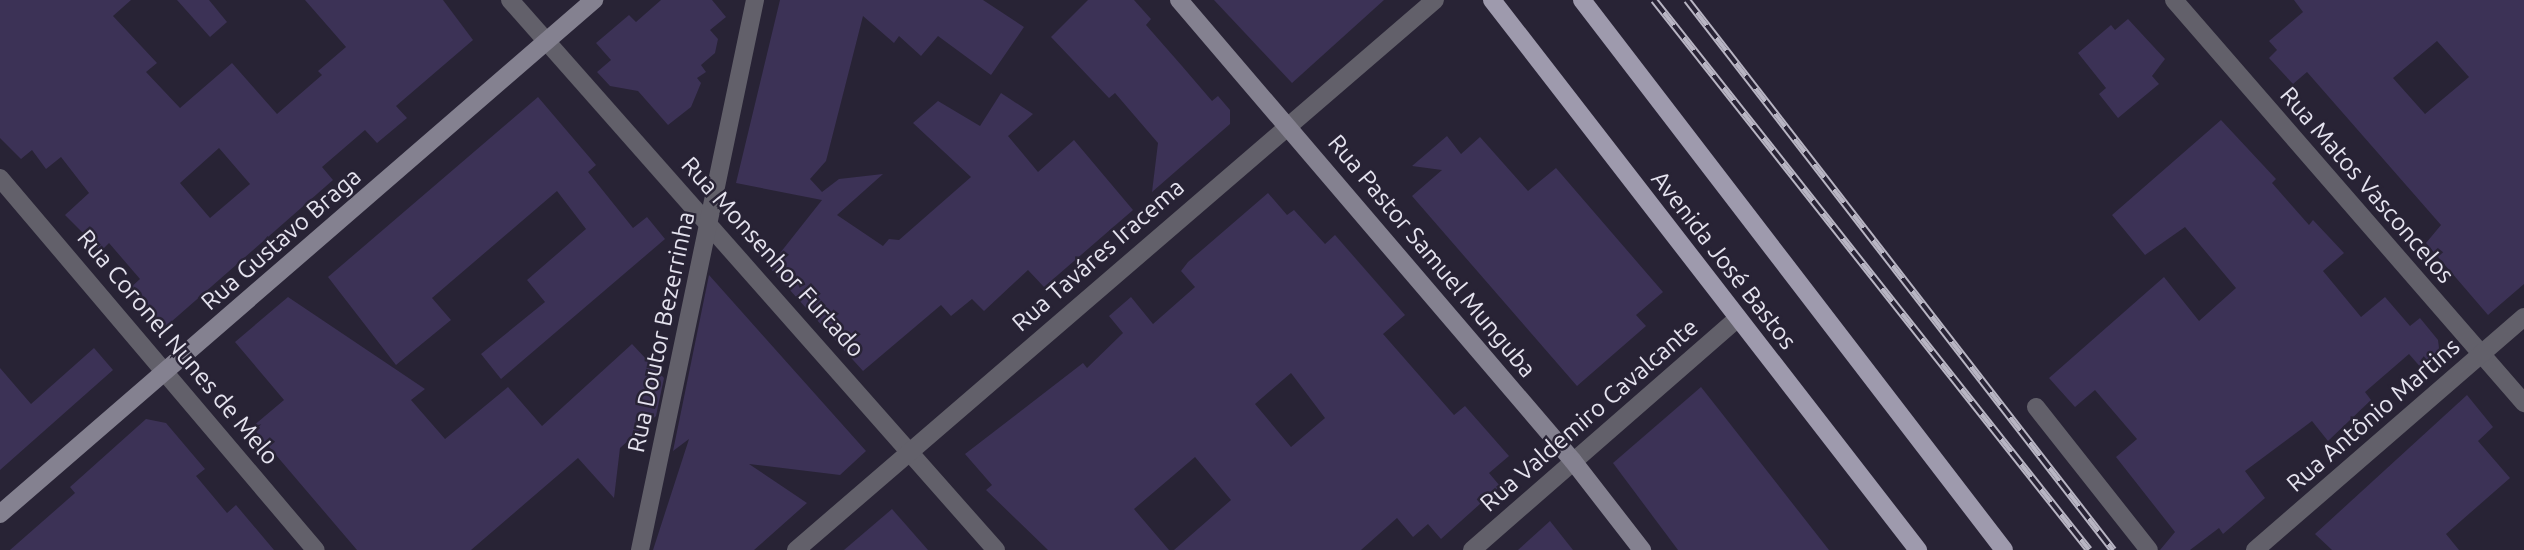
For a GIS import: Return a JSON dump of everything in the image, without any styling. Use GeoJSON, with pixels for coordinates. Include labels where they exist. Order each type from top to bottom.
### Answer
{"type":"FeatureCollection","features":[{"type":"Feature","properties":{"kind":"main road","name":"Avenida José Bastos"},"geometry":{"type":"LineString","coordinates":[[1492,0],[1918,550]]}},
{"type":"Feature","properties":{"kind":"main road","name":"Avenida José Bastos"},"geometry":{"type":"LineString","coordinates":[[1581,0],[2004,550]]}},
{"type":"Feature","properties":{"kind":"street","name":"Rua Monsenhor Furtado"},"geometry":{"type":"LineString","coordinates":[[510,0],[911,449],[996,550]]}},
{"type":"Feature","properties":{"kind":"street","name":"Rua Gustavo Braga"},"geometry":{"type":"LineString","coordinates":[[0,514],[594,0]]}},
{"type":"Feature","properties":{"kind":"street","name":"Rua Doutor Bezerrinha"},"geometry":{"type":"LineString","coordinates":[[640,550],[755,0]]}},
{"type":"Feature","properties":{"kind":"street","name":"Rua Pastor Samuel Munguba"},"geometry":{"type":"LineString","coordinates":[[1179,0],[1288,124],[1573,461],[1642,550]]}},
{"type":"Feature","properties":{"kind":"street","name":"Rua Taváres Iracema"},"geometry":{"type":"LineString","coordinates":[[796,550],[1434,0]]}},
{"type":"Feature","properties":{"kind":"street","name":"Rua Matos Vasconcelos"},"geometry":{"type":"LineString","coordinates":[[2174,0],[2524,402]]}},
{"type":"Feature","properties":{"kind":"street","name":"Rua Coronel Nunes de Melo"},"geometry":{"type":"LineString","coordinates":[[0,178],[167,370],[316,550]]}},
{"type":"Feature","properties":{"kind":"street","name":"Rua Antônio Martins"},"geometry":{"type":"LineString","coordinates":[[2255,550],[2524,317]]}},
{"type":"Feature","properties":{"kind":"street","name":"Rua Valdemiro Cavalcante"},"geometry":{"type":"LineString","coordinates":[[1472,550],[1738,318]]}},
{"type":"Feature","properties":{"kind":"street"},"geometry":{"type":"LineString","coordinates":[[2036,407],[2149,550]]}},
{"type":"Feature","properties":{"kind":"building"},"geometry":{"type":"Polygon","coordinates":[[[0,0],[131,0],[113,16],[157,63],[146,72],[180,108],[232,63],[277,114],[322,75],[318,71],[346,47],[305,0],[443,0],[473,40],[396,106],[407,118],[377,143],[365,130],[322,167],[333,180],[163,329],[129,289],[140,279],[109,243],[101,251],[65,215],[89,193],[61,157],[46,169],[32,150],[21,159],[0,138],[0,0]],[[219,148],[180,183],[210,218],[250,184],[219,148]]]}},
{"type":"Feature","properties":{"kind":"building"},"geometry":{"type":"Polygon","coordinates":[[[177,0],[209,0],[227,22],[210,37],[177,0]]]}},
{"type":"Feature","properties":{"kind":"building"},"geometry":{"type":"Polygon","coordinates":[[[661,0],[712,0],[726,17],[710,30],[718,39],[715,53],[701,65],[706,72],[697,78],[701,83],[691,107],[668,125],[638,91],[610,86],[597,72],[611,60],[596,43],[629,15],[636,22],[661,0]]]}},
{"type":"Feature","properties":{"kind":"building"},"geometry":{"type":"Polygon","coordinates":[[[780,0],[983,0],[1024,27],[991,75],[938,36],[921,56],[899,36],[894,43],[863,16],[826,161],[810,179],[822,192],[839,179],[883,174],[837,215],[883,246],[889,239],[899,240],[971,177],[913,123],[938,101],[980,126],[1001,93],[1033,114],[1008,136],[1038,172],[1074,140],[1133,210],[1044,287],[1028,270],[984,311],[972,299],[951,316],[941,305],[863,371],[769,267],[822,200],[736,183],[780,0]]]}},
{"type":"Feature","properties":{"kind":"building"},"geometry":{"type":"Polygon","coordinates":[[[1088,0],[1134,0],[1151,19],[1146,25],[1212,101],[1218,96],[1230,110],[1230,124],[1152,192],[1158,143],[1115,93],[1109,98],[1051,37],[1088,0]]]}},
{"type":"Feature","properties":{"kind":"building"},"geometry":{"type":"Polygon","coordinates":[[[1214,0],[1384,0],[1292,83],[1214,0]]]}},
{"type":"Feature","properties":{"kind":"building"},"geometry":{"type":"Polygon","coordinates":[[[2294,0],[2524,0],[2524,284],[2488,315],[2426,243],[2441,225],[2307,72],[2293,84],[2269,58],[2277,50],[2269,41],[2303,12],[2294,0]],[[2437,41],[2393,78],[2425,114],[2469,77],[2437,41]]]}},
{"type":"Feature","properties":{"kind":"building"},"geometry":{"type":"Polygon","coordinates":[[[2128,19],[2165,59],[2152,76],[2159,84],[2118,118],[2099,94],[2106,88],[2078,53],[2111,25],[2115,30],[2128,19]]]}},
{"type":"Feature","properties":{"kind":"building"},"geometry":{"type":"Polygon","coordinates":[[[538,97],[596,165],[588,172],[633,228],[647,217],[665,239],[501,379],[481,354],[545,302],[527,280],[586,229],[557,191],[432,298],[451,320],[396,365],[328,277],[538,97]]]}},
{"type":"Feature","properties":{"kind":"building"},"geometry":{"type":"Polygon","coordinates":[[[2221,120],[2276,179],[2272,183],[2309,225],[2313,220],[2344,253],[2323,271],[2361,317],[2385,297],[2410,326],[2420,318],[2438,340],[2440,356],[2423,370],[2409,354],[2365,392],[2371,400],[2328,441],[2312,421],[2245,471],[2265,498],[2223,534],[2219,528],[2190,550],[2160,550],[2175,532],[2116,457],[2137,439],[2095,390],[2075,407],[2049,378],[2164,277],[2199,321],[2236,288],[2185,227],[2145,255],[2112,215],[2221,120]]]}},
{"type":"Feature","properties":{"kind":"building"},"geometry":{"type":"Polygon","coordinates":[[[1447,136],[1461,154],[1480,137],[1528,191],[1556,168],[1663,292],[1636,315],[1646,326],[1577,386],[1412,196],[1442,170],[1412,166],[1447,136]]]}},
{"type":"Feature","properties":{"kind":"building"},"geometry":{"type":"Polygon","coordinates":[[[1268,193],[1287,215],[1294,210],[1325,244],[1335,235],[1405,315],[1383,334],[1454,415],[1465,406],[1509,456],[1489,473],[1500,486],[1441,539],[1428,524],[1413,537],[1397,518],[1361,550],[1174,550],[1231,500],[1195,457],[1134,509],[1169,550],[1048,550],[986,490],[992,485],[965,454],[1083,363],[1087,368],[1123,333],[1109,316],[1131,297],[1153,324],[1195,287],[1181,271],[1268,193]],[[1291,373],[1255,404],[1291,447],[1325,418],[1291,373]]]}},
{"type":"Feature","properties":{"kind":"building"},"geometry":{"type":"Polygon","coordinates":[[[709,275],[866,451],[840,475],[749,464],[807,503],[754,550],[653,550],[689,439],[673,451],[709,275]]]}},
{"type":"Feature","properties":{"kind":"building"},"geometry":{"type":"Polygon","coordinates":[[[288,297],[425,389],[411,400],[445,439],[508,387],[542,426],[632,344],[664,378],[656,416],[620,448],[614,498],[578,458],[471,550],[357,550],[252,427],[284,400],[235,342],[288,297]]]}},
{"type":"Feature","properties":{"kind":"building"},"geometry":{"type":"Polygon","coordinates":[[[94,348],[113,370],[0,470],[0,368],[31,404],[94,348]]]}},
{"type":"Feature","properties":{"kind":"building"},"geometry":{"type":"Polygon","coordinates":[[[1701,387],[1829,550],[1678,550],[1613,463],[1701,387]]]}},
{"type":"Feature","properties":{"kind":"building"},"geometry":{"type":"Polygon","coordinates":[[[2467,395],[2493,427],[2478,441],[2510,478],[2446,534],[2459,550],[2332,550],[2315,534],[2467,395]]]}},
{"type":"Feature","properties":{"kind":"building"},"geometry":{"type":"Polygon","coordinates":[[[146,419],[166,423],[205,469],[196,476],[227,513],[236,505],[274,550],[10,550],[75,493],[70,487],[146,419]]]}},
{"type":"Feature","properties":{"kind":"building"},"geometry":{"type":"Polygon","coordinates":[[[892,509],[928,550],[844,550],[892,509]]]}},
{"type":"Feature","properties":{"kind":"building"},"geometry":{"type":"Polygon","coordinates":[[[1550,521],[1573,550],[1518,550],[1550,521]]]}},
{"type":"Feature","properties":{"kind":"railway"},"geometry":{"type":"LineString","coordinates":[[1654,0],[2089,550]]}},
{"type":"Feature","properties":{"kind":"railway"},"geometry":{"type":"LineString","coordinates":[[1687,0],[2113,550]]}}]}
